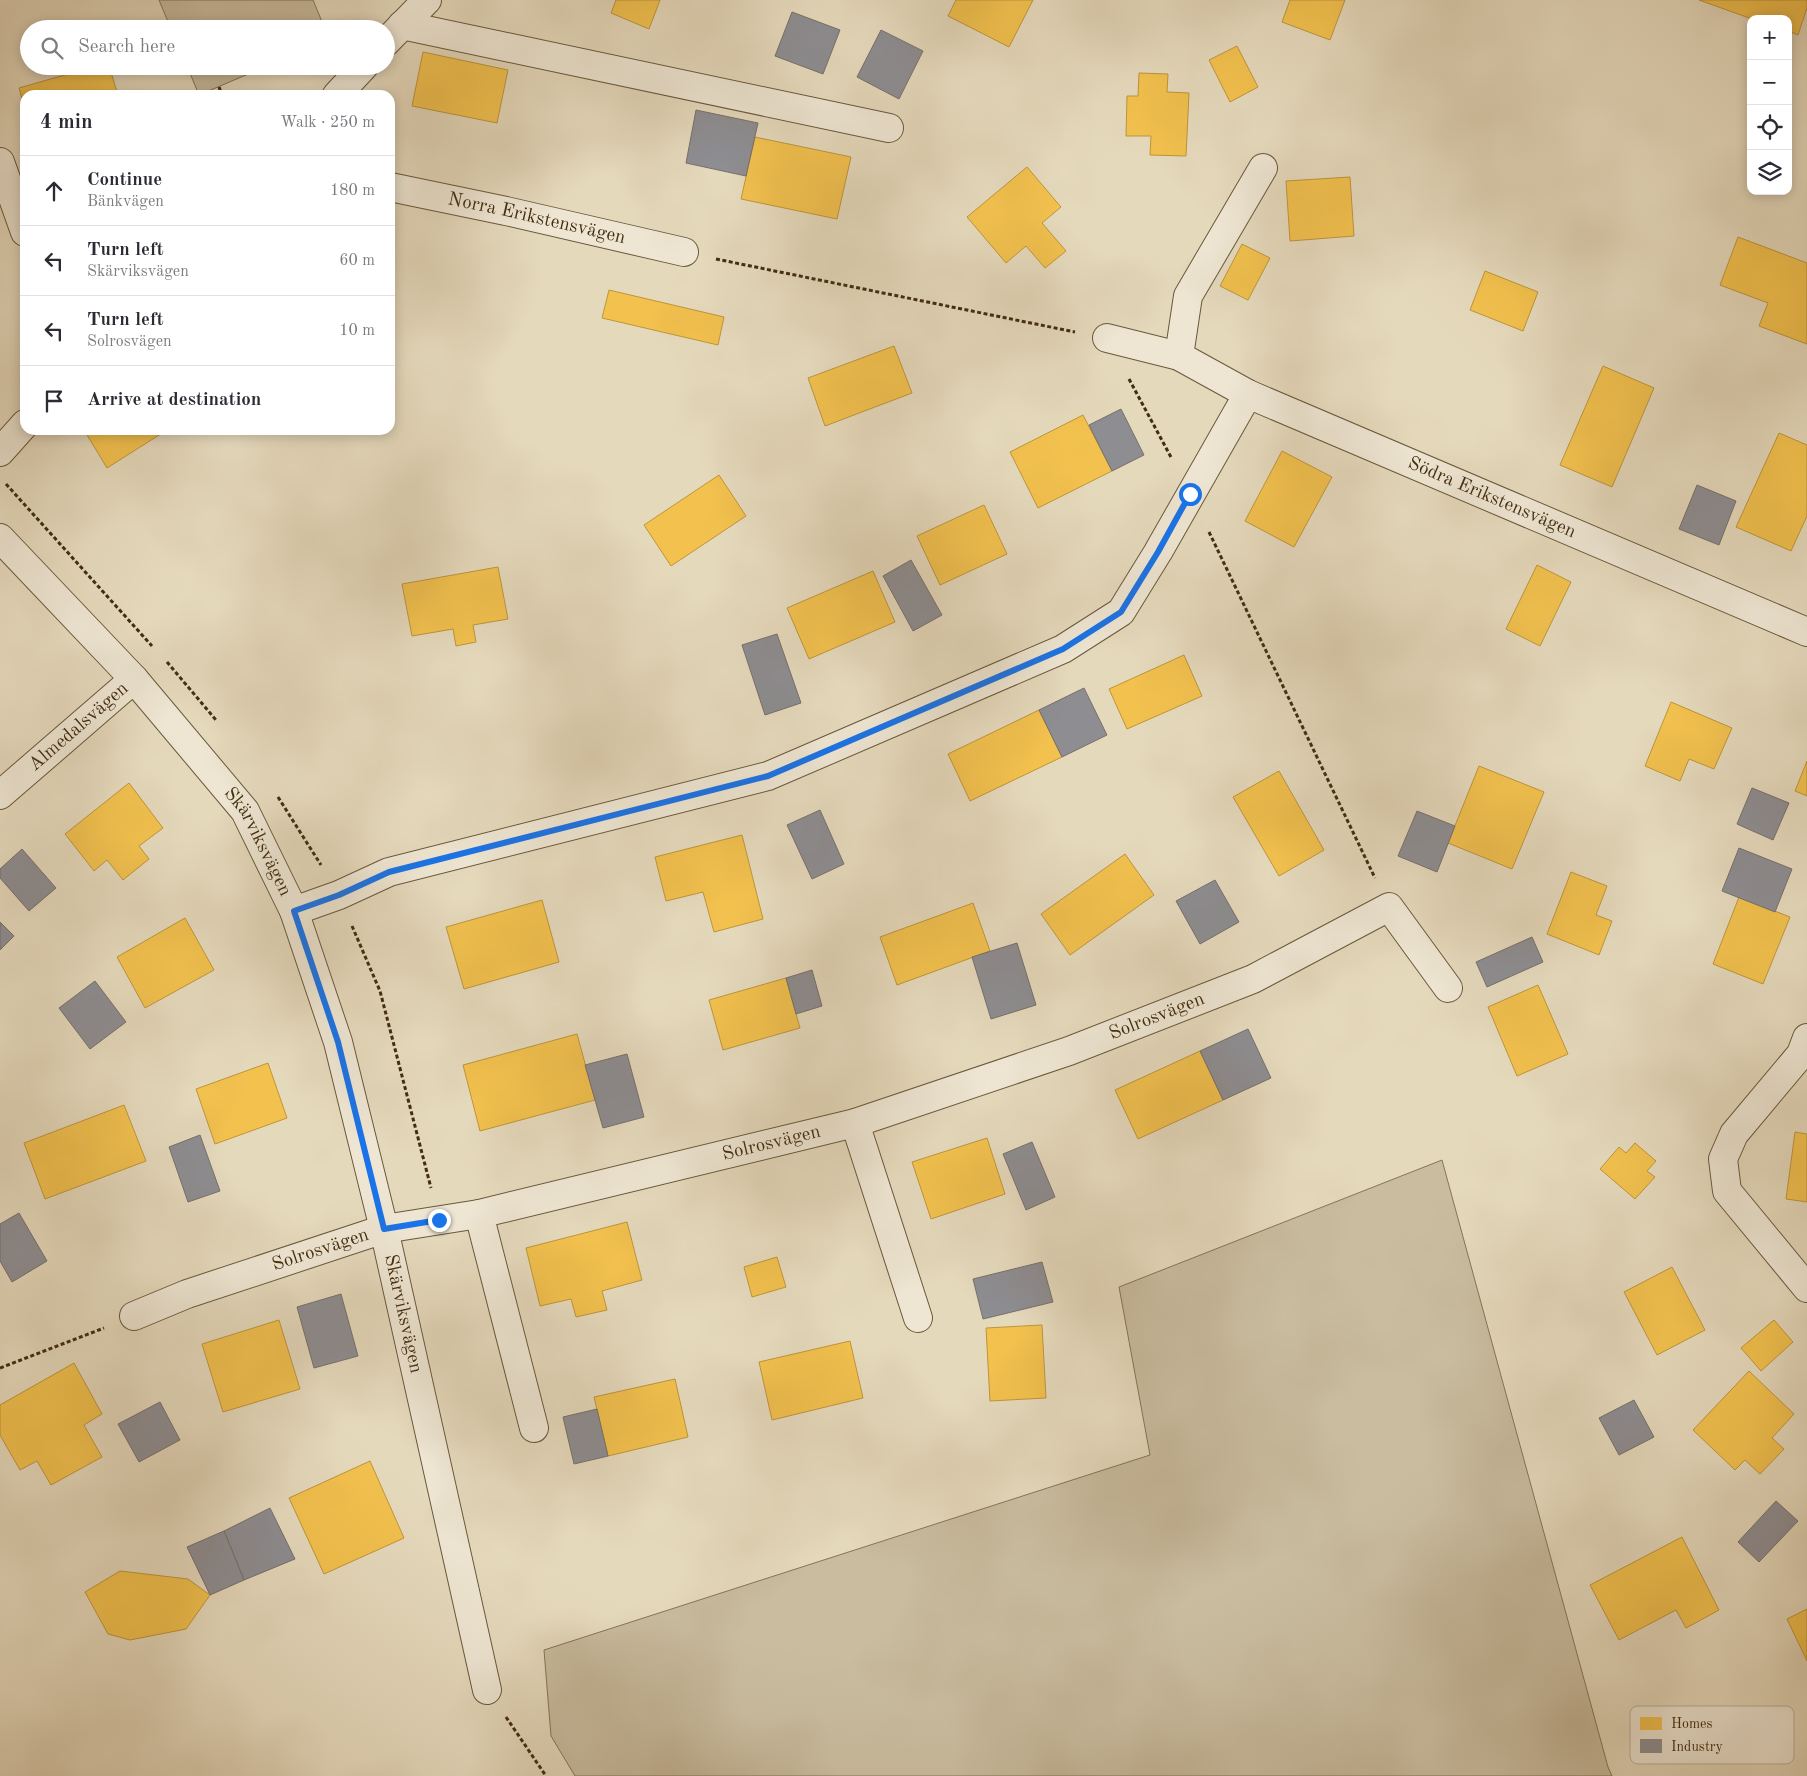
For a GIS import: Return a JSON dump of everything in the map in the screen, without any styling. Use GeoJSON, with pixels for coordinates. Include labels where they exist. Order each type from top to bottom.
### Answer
{"type":"FeatureCollection","features":[{"type":"Feature","properties":{"kind":"street"},"geometry":{"type":"LineString","coordinates":[[395,33],[427,0]]}},
{"type":"Feature","properties":{"kind":"street"},"geometry":{"type":"LineString","coordinates":[[395,34],[889,128]]}},
{"type":"Feature","properties":{"kind":"street"},"geometry":{"type":"LineString","coordinates":[[341,90],[355,75]]}},
{"type":"Feature","properties":{"kind":"street"},"geometry":{"type":"LineString","coordinates":[[0,162],[20,218]]}},
{"type":"Feature","properties":{"kind":"street"},"geometry":{"type":"LineString","coordinates":[[1179,356],[1188,296],[1263,168]]}},
{"type":"Feature","properties":{"kind":"street","name":"Norra Erikstensvägen"},"geometry":{"type":"LineString","coordinates":[[395,188],[506,211],[684,252]]}},
{"type":"Feature","properties":{"kind":"street","name":"Södra Erikstensvägen"},"geometry":{"type":"LineString","coordinates":[[1107,338],[1179,356],[1248,394],[1807,632]]}},
{"type":"Feature","properties":{"kind":"street"},"geometry":{"type":"LineString","coordinates":[[294,911],[339,895],[389,872],[768,776],[1063,649],[1121,612],[1158,552],[1248,394]]}},
{"type":"Feature","properties":{"kind":"street"},"geometry":{"type":"LineString","coordinates":[[0,452],[20,430]]}},
{"type":"Feature","properties":{"kind":"street","name":"Skärviksvägen"},"geometry":{"type":"LineString","coordinates":[[0,538],[134,680],[245,811],[294,911],[338,1042],[384,1229],[487,1690]]}},
{"type":"Feature","properties":{"kind":"street","name":"Almedalsvägen"},"geometry":{"type":"LineString","coordinates":[[0,795],[134,680]]}},
{"type":"Feature","properties":{"kind":"street"},"geometry":{"type":"LineString","coordinates":[[1389,908],[1448,988]]}},
{"type":"Feature","properties":{"kind":"street","name":"Solrosvägen"},"geometry":{"type":"LineString","coordinates":[[134,1316],[187,1294],[384,1229],[479,1214],[855,1123],[1069,1051],[1253,979],[1389,908]]}},
{"type":"Feature","properties":{"kind":"street"},"geometry":{"type":"LineString","coordinates":[[1807,1038],[1801,1054],[1734,1134],[1723,1159],[1727,1191],[1807,1288]]}},
{"type":"Feature","properties":{"kind":"street"},"geometry":{"type":"LineString","coordinates":[[855,1123],[918,1318]]}},
{"type":"Feature","properties":{"kind":"street"},"geometry":{"type":"LineString","coordinates":[[479,1214],[534,1428]]}},
{"type":"Feature","properties":{"kind":"path"},"geometry":{"type":"LineString","coordinates":[[684,252],[1107,338],[1190,494],[1389,908]]}},
{"type":"Feature","properties":{"kind":"path"},"geometry":{"type":"LineString","coordinates":[[0,1368],[134,1316]]}},
{"type":"Feature","properties":{"kind":"path"},"geometry":{"type":"LineString","coordinates":[[487,1690],[546,1776]]}},
{"type":"Feature","properties":{"kind":"shaded area"},"geometry":{"type":"Polygon","coordinates":[[[159,0],[313,0],[321,20],[167,20],[159,0]]]}},
{"type":"Feature","properties":{"kind":"shaded area"},"geometry":{"type":"Polygon","coordinates":[[[191,75],[246,75],[211,90],[197,90],[191,75]]]}},
{"type":"Feature","properties":{"kind":"shaded area"},"geometry":{"type":"Polygon","coordinates":[[[1442,1160],[1612,1776],[575,1776],[551,1736],[544,1650],[1150,1455],[1119,1287],[1442,1160]]]}},
{"type":"Feature","properties":{"kind":"building: Homes"},"geometry":{"type":"Polygon","coordinates":[[[616,0],[660,0],[649,29],[611,13],[616,0]]]}},
{"type":"Feature","properties":{"kind":"building: Homes"},"geometry":{"type":"Polygon","coordinates":[[[956,0],[1033,0],[1009,47],[948,16],[956,0]]]}},
{"type":"Feature","properties":{"kind":"building: Homes"},"geometry":{"type":"Polygon","coordinates":[[[1290,0],[1345,0],[1330,40],[1282,22],[1290,0]]]}},
{"type":"Feature","properties":{"kind":"building: Homes"},"geometry":{"type":"Polygon","coordinates":[[[1699,0],[1807,0],[1807,8],[1798,35],[1792,33],[1792,15],[1747,15],[1747,17],[1699,0]]]}},
{"type":"Feature","properties":{"kind":"building: Homes"},"geometry":{"type":"Polygon","coordinates":[[[1237,46],[1258,87],[1230,102],[1209,60],[1237,46]]]}},
{"type":"Feature","properties":{"kind":"building: Homes"},"geometry":{"type":"Polygon","coordinates":[[[423,52],[508,70],[497,123],[412,106],[423,52]]]}},
{"type":"Feature","properties":{"kind":"building: Homes"},"geometry":{"type":"Polygon","coordinates":[[[1139,73],[1168,74],[1167,92],[1189,93],[1186,156],[1150,155],[1151,136],[1126,136],[1127,96],[1138,96],[1139,73]]]}},
{"type":"Feature","properties":{"kind":"building: Homes"},"geometry":{"type":"Polygon","coordinates":[[[64,75],[112,75],[116,90],[20,90],[20,92],[19,88],[64,75]]]}},
{"type":"Feature","properties":{"kind":"building: Homes"},"geometry":{"type":"Polygon","coordinates":[[[755,137],[851,157],[837,219],[741,199],[755,137]]]}},
{"type":"Feature","properties":{"kind":"building: Homes"},"geometry":{"type":"Polygon","coordinates":[[[1027,167],[1061,207],[1042,223],[1066,251],[1045,268],[1026,246],[1006,263],[967,217],[1027,167]]]}},
{"type":"Feature","properties":{"kind":"building: Homes"},"geometry":{"type":"Polygon","coordinates":[[[1350,177],[1354,236],[1290,241],[1286,181],[1350,177]]]}},
{"type":"Feature","properties":{"kind":"building: Homes"},"geometry":{"type":"Polygon","coordinates":[[[1738,237],[1807,263],[1807,344],[1759,326],[1768,303],[1720,285],[1738,237]]]}},
{"type":"Feature","properties":{"kind":"building: Homes"},"geometry":{"type":"Polygon","coordinates":[[[1242,244],[1270,258],[1248,300],[1220,286],[1242,244]]]}},
{"type":"Feature","properties":{"kind":"building: Homes"},"geometry":{"type":"Polygon","coordinates":[[[1485,271],[1538,292],[1523,331],[1470,310],[1485,271]]]}},
{"type":"Feature","properties":{"kind":"building: Homes"},"geometry":{"type":"Polygon","coordinates":[[[609,290],[724,317],[718,345],[602,318],[609,290]]]}},
{"type":"Feature","properties":{"kind":"building: Homes"},"geometry":{"type":"Polygon","coordinates":[[[894,346],[912,393],[825,426],[808,378],[894,346]]]}},
{"type":"Feature","properties":{"kind":"building: Homes"},"geometry":{"type":"Polygon","coordinates":[[[1603,366],[1654,388],[1612,487],[1560,465],[1603,366]]]}},
{"type":"Feature","properties":{"kind":"building: Homes"},"geometry":{"type":"Polygon","coordinates":[[[1083,415],[1112,471],[1038,508],[1010,452],[1083,415]]]}},
{"type":"Feature","properties":{"kind":"building: Homes"},"geometry":{"type":"Polygon","coordinates":[[[1779,433],[1807,445],[1807,516],[1791,551],[1736,527],[1779,433]]]}},
{"type":"Feature","properties":{"kind":"building: Homes"},"geometry":{"type":"Polygon","coordinates":[[[87,435],[159,435],[107,468],[87,435]]]}},
{"type":"Feature","properties":{"kind":"building: Homes"},"geometry":{"type":"Polygon","coordinates":[[[1282,451],[1332,477],[1294,547],[1245,521],[1282,451]]]}},
{"type":"Feature","properties":{"kind":"building: Homes"},"geometry":{"type":"Polygon","coordinates":[[[719,475],[746,516],[671,566],[644,525],[719,475]]]}},
{"type":"Feature","properties":{"kind":"building: Homes"},"geometry":{"type":"Polygon","coordinates":[[[984,505],[1007,554],[940,585],[917,536],[984,505]]]}},
{"type":"Feature","properties":{"kind":"building: Homes"},"geometry":{"type":"Polygon","coordinates":[[[1537,565],[1571,582],[1540,646],[1506,629],[1537,565]]]}},
{"type":"Feature","properties":{"kind":"building: Homes"},"geometry":{"type":"Polygon","coordinates":[[[498,567],[508,619],[473,625],[476,642],[456,646],[453,629],[412,636],[402,584],[498,567]]]}},
{"type":"Feature","properties":{"kind":"building: Homes"},"geometry":{"type":"Polygon","coordinates":[[[873,571],[895,622],[809,659],[787,608],[873,571]]]}},
{"type":"Feature","properties":{"kind":"building: Homes"},"geometry":{"type":"Polygon","coordinates":[[[1184,655],[1202,696],[1127,729],[1109,689],[1184,655]]]}},
{"type":"Feature","properties":{"kind":"building: Homes"},"geometry":{"type":"Polygon","coordinates":[[[1671,702],[1732,728],[1714,769],[1689,759],[1680,781],[1645,766],[1671,702]]]}},
{"type":"Feature","properties":{"kind":"building: Homes"},"geometry":{"type":"Polygon","coordinates":[[[1039,710],[1062,757],[970,801],[948,754],[1039,710]]]}},
{"type":"Feature","properties":{"kind":"building: Homes"},"geometry":{"type":"Polygon","coordinates":[[[1807,761],[1807,796],[1795,791],[1807,761]]]}},
{"type":"Feature","properties":{"kind":"building: Homes"},"geometry":{"type":"Polygon","coordinates":[[[1479,766],[1544,792],[1512,869],[1448,843],[1479,766]]]}},
{"type":"Feature","properties":{"kind":"building: Homes"},"geometry":{"type":"Polygon","coordinates":[[[1279,771],[1324,850],[1279,876],[1233,797],[1279,771]]]}},
{"type":"Feature","properties":{"kind":"building: Homes"},"geometry":{"type":"Polygon","coordinates":[[[129,783],[163,828],[139,846],[149,859],[123,880],[107,860],[94,871],[65,834],[129,783]]]}},
{"type":"Feature","properties":{"kind":"building: Homes"},"geometry":{"type":"Polygon","coordinates":[[[742,835],[763,919],[714,932],[703,892],[666,901],[655,857],[742,835]]]}},
{"type":"Feature","properties":{"kind":"building: Homes"},"geometry":{"type":"Polygon","coordinates":[[[1125,854],[1154,895],[1070,955],[1041,914],[1125,854]]]}},
{"type":"Feature","properties":{"kind":"building: Homes"},"geometry":{"type":"Polygon","coordinates":[[[1571,872],[1607,886],[1596,915],[1612,921],[1599,955],[1547,934],[1571,872]]]}},
{"type":"Feature","properties":{"kind":"building: Homes"},"geometry":{"type":"Polygon","coordinates":[[[1739,897],[1790,917],[1763,984],[1713,964],[1739,897]]]}},
{"type":"Feature","properties":{"kind":"building: Homes"},"geometry":{"type":"Polygon","coordinates":[[[542,900],[559,962],[464,989],[446,927],[542,900]]]}},
{"type":"Feature","properties":{"kind":"building: Homes"},"geometry":{"type":"Polygon","coordinates":[[[973,903],[990,951],[897,985],[880,937],[973,903]]]}},
{"type":"Feature","properties":{"kind":"building: Homes"},"geometry":{"type":"Polygon","coordinates":[[[185,918],[214,970],[145,1008],[117,957],[185,918]]]}},
{"type":"Feature","properties":{"kind":"building: Homes"},"geometry":{"type":"Polygon","coordinates":[[[786,978],[800,1028],[723,1050],[709,1000],[786,978]]]}},
{"type":"Feature","properties":{"kind":"building: Homes"},"geometry":{"type":"Polygon","coordinates":[[[1538,985],[1568,1054],[1517,1076],[1488,1007],[1538,985]]]}},
{"type":"Feature","properties":{"kind":"building: Homes"},"geometry":{"type":"Polygon","coordinates":[[[577,1034],[595,1100],[480,1131],[463,1065],[577,1034]]]}},
{"type":"Feature","properties":{"kind":"building: Homes"},"geometry":{"type":"Polygon","coordinates":[[[1200,1051],[1223,1100],[1138,1139],[1115,1090],[1200,1051]]]}},
{"type":"Feature","properties":{"kind":"building: Homes"},"geometry":{"type":"Polygon","coordinates":[[[268,1063],[287,1118],[215,1144],[196,1089],[268,1063]]]}},
{"type":"Feature","properties":{"kind":"building: Homes"},"geometry":{"type":"Polygon","coordinates":[[[124,1105],[146,1161],[45,1199],[24,1143],[124,1105]]]}},
{"type":"Feature","properties":{"kind":"building: Homes"},"geometry":{"type":"Polygon","coordinates":[[[1795,1132],[1807,1134],[1807,1202],[1786,1199],[1795,1132]]]}},
{"type":"Feature","properties":{"kind":"building: Homes"},"geometry":{"type":"Polygon","coordinates":[[[987,1138],[1005,1194],[931,1219],[912,1162],[987,1138]]]}},
{"type":"Feature","properties":{"kind":"building: Homes"},"geometry":{"type":"Polygon","coordinates":[[[1635,1143],[1656,1161],[1647,1171],[1655,1177],[1635,1199],[1600,1169],[1619,1147],[1626,1153],[1635,1143]]]}},
{"type":"Feature","properties":{"kind":"building: Homes"},"geometry":{"type":"Polygon","coordinates":[[[627,1222],[642,1280],[602,1291],[607,1310],[576,1317],[571,1299],[540,1306],[526,1248],[627,1222]]]}},
{"type":"Feature","properties":{"kind":"building: Homes"},"geometry":{"type":"Polygon","coordinates":[[[777,1257],[786,1287],[752,1297],[744,1267],[777,1257]]]}},
{"type":"Feature","properties":{"kind":"building: Homes"},"geometry":{"type":"Polygon","coordinates":[[[1672,1267],[1705,1330],[1657,1355],[1624,1292],[1672,1267]]]}},
{"type":"Feature","properties":{"kind":"building: Homes"},"geometry":{"type":"Polygon","coordinates":[[[279,1320],[300,1389],[223,1412],[202,1344],[279,1320]]]}},
{"type":"Feature","properties":{"kind":"building: Homes"},"geometry":{"type":"Polygon","coordinates":[[[1774,1320],[1793,1342],[1761,1371],[1741,1348],[1774,1320]]]}},
{"type":"Feature","properties":{"kind":"building: Homes"},"geometry":{"type":"Polygon","coordinates":[[[1042,1325],[1046,1398],[990,1401],[986,1328],[1042,1325]]]}},
{"type":"Feature","properties":{"kind":"building: Homes"},"geometry":{"type":"Polygon","coordinates":[[[850,1341],[863,1398],[772,1420],[759,1362],[850,1341]]]}},
{"type":"Feature","properties":{"kind":"building: Homes"},"geometry":{"type":"Polygon","coordinates":[[[74,1363],[102,1414],[84,1425],[102,1457],[51,1485],[37,1461],[20,1470],[0,1435],[0,1405],[74,1363]]]}},
{"type":"Feature","properties":{"kind":"building: Homes"},"geometry":{"type":"Polygon","coordinates":[[[1749,1371],[1794,1414],[1772,1438],[1784,1449],[1760,1474],[1745,1460],[1735,1470],[1693,1430],[1749,1371]]]}},
{"type":"Feature","properties":{"kind":"building: Homes"},"geometry":{"type":"Polygon","coordinates":[[[675,1379],[688,1437],[608,1456],[594,1397],[675,1379]]]}},
{"type":"Feature","properties":{"kind":"building: Homes"},"geometry":{"type":"Polygon","coordinates":[[[370,1461],[404,1538],[324,1574],[289,1498],[370,1461]]]}},
{"type":"Feature","properties":{"kind":"building: Homes"},"geometry":{"type":"Polygon","coordinates":[[[1682,1537],[1719,1610],[1686,1628],[1676,1610],[1619,1640],[1590,1585],[1682,1537]]]}},
{"type":"Feature","properties":{"kind":"building: Homes"},"geometry":{"type":"Polygon","coordinates":[[[120,1571],[188,1579],[210,1595],[186,1629],[130,1640],[108,1634],[85,1592],[120,1571]]]}},
{"type":"Feature","properties":{"kind":"building: Homes"},"geometry":{"type":"Polygon","coordinates":[[[1807,1609],[1807,1661],[1787,1619],[1807,1609]]]}},
{"type":"Feature","properties":{"kind":"building: Industry"},"geometry":{"type":"Polygon","coordinates":[[[792,12],[840,30],[823,74],[775,56],[792,12]]]}},
{"type":"Feature","properties":{"kind":"building: Industry"},"geometry":{"type":"Polygon","coordinates":[[[881,30],[923,51],[899,99],[857,77],[881,30]]]}},
{"type":"Feature","properties":{"kind":"building: Industry"},"geometry":{"type":"Polygon","coordinates":[[[696,110],[758,123],[746,176],[686,163],[696,110]]]}},
{"type":"Feature","properties":{"kind":"building: Industry"},"geometry":{"type":"Polygon","coordinates":[[[1121,409],[1144,455],[1112,471],[1089,425],[1121,409]]]}},
{"type":"Feature","properties":{"kind":"building: Industry"},"geometry":{"type":"Polygon","coordinates":[[[1697,485],[1736,501],[1719,545],[1679,529],[1697,485]]]}},
{"type":"Feature","properties":{"kind":"building: Industry"},"geometry":{"type":"Polygon","coordinates":[[[911,560],[942,615],[913,631],[883,576],[911,560]]]}},
{"type":"Feature","properties":{"kind":"building: Industry"},"geometry":{"type":"Polygon","coordinates":[[[777,634],[801,703],[765,715],[742,645],[777,634]]]}},
{"type":"Feature","properties":{"kind":"building: Industry"},"geometry":{"type":"Polygon","coordinates":[[[1084,688],[1107,735],[1062,757],[1039,710],[1084,688]]]}},
{"type":"Feature","properties":{"kind":"building: Industry"},"geometry":{"type":"Polygon","coordinates":[[[1752,788],[1789,803],[1773,840],[1737,824],[1752,788]]]}},
{"type":"Feature","properties":{"kind":"building: Industry"},"geometry":{"type":"Polygon","coordinates":[[[820,810],[844,864],[812,879],[787,825],[820,810]]]}},
{"type":"Feature","properties":{"kind":"building: Industry"},"geometry":{"type":"Polygon","coordinates":[[[1417,811],[1455,826],[1437,872],[1398,856],[1417,811]]]}},
{"type":"Feature","properties":{"kind":"building: Industry"},"geometry":{"type":"Polygon","coordinates":[[[1739,848],[1792,869],[1775,912],[1722,891],[1739,848]]]}},
{"type":"Feature","properties":{"kind":"building: Industry"},"geometry":{"type":"Polygon","coordinates":[[[22,849],[56,888],[29,911],[0,878],[0,869],[22,849]]]}},
{"type":"Feature","properties":{"kind":"building: Industry"},"geometry":{"type":"Polygon","coordinates":[[[1215,880],[1239,922],[1200,944],[1176,901],[1215,880]]]}},
{"type":"Feature","properties":{"kind":"building: Industry"},"geometry":{"type":"Polygon","coordinates":[[[0,922],[14,936],[0,950],[0,922]]]}},
{"type":"Feature","properties":{"kind":"building: Industry"},"geometry":{"type":"Polygon","coordinates":[[[1532,937],[1543,962],[1487,987],[1476,962],[1532,937]]]}},
{"type":"Feature","properties":{"kind":"building: Industry"},"geometry":{"type":"Polygon","coordinates":[[[1017,943],[1036,1005],[991,1019],[972,957],[1017,943]]]}},
{"type":"Feature","properties":{"kind":"building: Industry"},"geometry":{"type":"Polygon","coordinates":[[[812,970],[822,1006],[796,1014],[786,978],[812,970]]]}},
{"type":"Feature","properties":{"kind":"building: Industry"},"geometry":{"type":"Polygon","coordinates":[[[95,981],[126,1022],[90,1049],[59,1008],[95,981]]]}},
{"type":"Feature","properties":{"kind":"building: Industry"},"geometry":{"type":"Polygon","coordinates":[[[1248,1029],[1271,1078],[1223,1100],[1200,1051],[1248,1029]]]}},
{"type":"Feature","properties":{"kind":"building: Industry"},"geometry":{"type":"Polygon","coordinates":[[[627,1054],[644,1117],[603,1128],[585,1065],[627,1054]]]}},
{"type":"Feature","properties":{"kind":"building: Industry"},"geometry":{"type":"Polygon","coordinates":[[[200,1135],[220,1191],[188,1202],[169,1147],[200,1135]]]}},
{"type":"Feature","properties":{"kind":"building: Industry"},"geometry":{"type":"Polygon","coordinates":[[[1032,1142],[1055,1197],[1026,1210],[1003,1154],[1032,1142]]]}},
{"type":"Feature","properties":{"kind":"building: Industry"},"geometry":{"type":"Polygon","coordinates":[[[19,1213],[47,1261],[12,1282],[0,1261],[0,1224],[19,1213]]]}},
{"type":"Feature","properties":{"kind":"building: Industry"},"geometry":{"type":"Polygon","coordinates":[[[1042,1262],[1053,1302],[983,1319],[973,1279],[1042,1262]]]}},
{"type":"Feature","properties":{"kind":"building: Industry"},"geometry":{"type":"Polygon","coordinates":[[[341,1294],[358,1356],[314,1368],[297,1307],[341,1294]]]}},
{"type":"Feature","properties":{"kind":"building: Industry"},"geometry":{"type":"Polygon","coordinates":[[[1634,1400],[1654,1437],[1619,1455],[1599,1418],[1634,1400]]]}},
{"type":"Feature","properties":{"kind":"building: Industry"},"geometry":{"type":"Polygon","coordinates":[[[160,1402],[180,1440],[139,1462],[118,1424],[160,1402]]]}},
{"type":"Feature","properties":{"kind":"building: Industry"},"geometry":{"type":"Polygon","coordinates":[[[597,1409],[608,1456],[574,1464],[563,1417],[597,1409]]]}},
{"type":"Feature","properties":{"kind":"building: Industry"},"geometry":{"type":"Polygon","coordinates":[[[1776,1501],[1798,1521],[1759,1562],[1738,1542],[1776,1501]]]}},
{"type":"Feature","properties":{"kind":"building: Industry"},"geometry":{"type":"Polygon","coordinates":[[[270,1508],[295,1559],[244,1580],[224,1531],[270,1508]]]}},
{"type":"Feature","properties":{"kind":"building: Industry"},"geometry":{"type":"Polygon","coordinates":[[[224,1531],[244,1580],[210,1595],[187,1547],[224,1531]]]}},
{"type":"Feature","properties":{"kind":"route"},"geometry":{"type":"LineString","coordinates":[[439,1220],[384,1229],[338,1042],[294,911],[339,895],[389,872],[768,776],[1063,649],[1121,612],[1158,552],[1190,494]]}}]}
